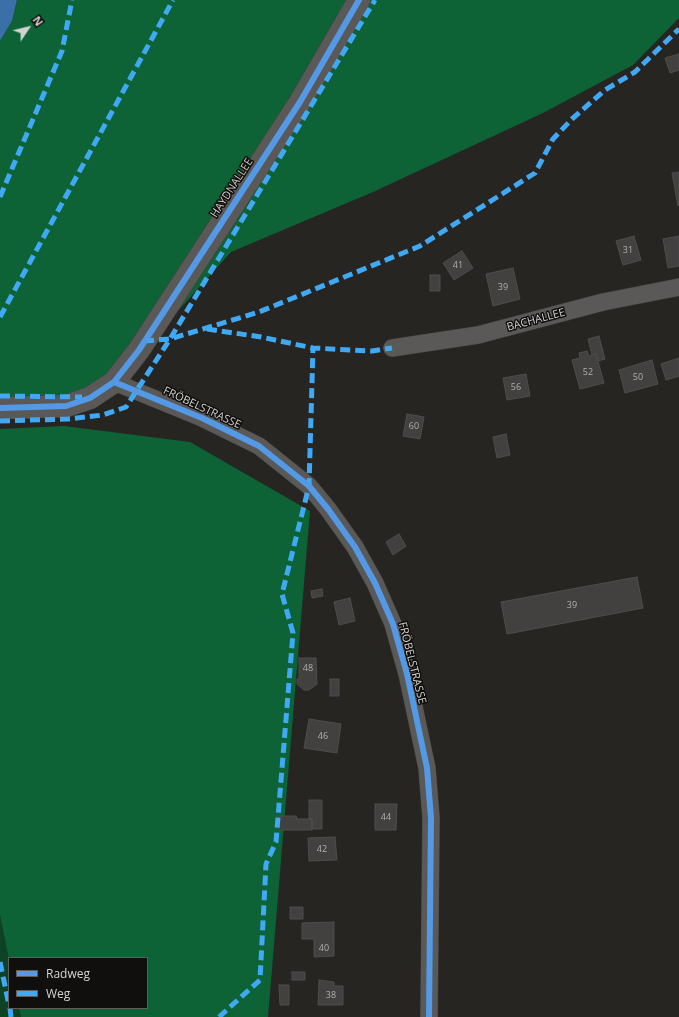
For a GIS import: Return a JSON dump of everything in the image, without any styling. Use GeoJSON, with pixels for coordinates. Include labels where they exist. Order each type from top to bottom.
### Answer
{"type":"FeatureCollection","features":[{"type":"Feature","properties":{"kind":"street","name":"HAYDNALLEE"},"geometry":{"type":"LineString","coordinates":[[0,408],[66,406],[90,398],[114,382],[138,350],[300,102],[359,0]]}},
{"type":"Feature","properties":{"kind":"street","name":"BACHALLEE"},"geometry":{"type":"LineString","coordinates":[[392,348],[478,335],[603,302],[679,287]]}},
{"type":"Feature","properties":{"kind":"street","name":"FRÖBELSTRASSE"},"geometry":{"type":"LineString","coordinates":[[114,382],[202,418],[259,446],[309,486],[328,508],[355,547],[375,583],[395,631],[407,674],[426,768],[431,818],[429,1017]]}},
{"type":"Feature","properties":{"kind":"green space"},"geometry":{"type":"Polygon","coordinates":[[[17,0],[679,0],[679,18],[633,65],[543,113],[373,192],[231,252],[114,382],[90,398],[0,408],[0,41],[12,21],[17,0]]]}},
{"type":"Feature","properties":{"kind":"green space"},"geometry":{"type":"Polygon","coordinates":[[[64,426],[190,442],[310,511],[268,1017],[21,1017],[19,1009],[148,1009],[148,957],[8,957],[0,915],[0,429],[64,426]]]}},
{"type":"Feature","properties":{"kind":"green space"},"geometry":{"type":"Polygon","coordinates":[[[0,915],[8,957],[8,1009],[19,1009],[21,1017],[0,1017],[0,915]]]}},
{"type":"Feature","properties":{"kind":"water"},"geometry":{"type":"Polygon","coordinates":[[[0,0],[17,0],[12,21],[0,41],[0,0]]]}},
{"type":"Feature","properties":{"kind":"building"},"geometry":{"type":"Polygon","coordinates":[[[679,54],[679,70],[670,73],[665,58],[679,54]]]}},
{"type":"Feature","properties":{"kind":"building"},"geometry":{"type":"Polygon","coordinates":[[[679,172],[679,205],[678,206],[672,173],[679,172]]]}},
{"type":"Feature","properties":{"kind":"building"},"geometry":{"type":"Polygon","coordinates":[[[634,236],[641,260],[623,265],[616,241],[634,236]]]}},
{"type":"Feature","properties":{"kind":"building"},"geometry":{"type":"Polygon","coordinates":[[[679,236],[679,266],[668,268],[663,239],[679,236]]]}},
{"type":"Feature","properties":{"kind":"building"},"geometry":{"type":"Polygon","coordinates":[[[462,251],[473,268],[454,280],[443,263],[462,251]]]}},
{"type":"Feature","properties":{"kind":"building"},"geometry":{"type":"Polygon","coordinates":[[[513,268],[520,299],[493,306],[486,274],[513,268]]]}},
{"type":"Feature","properties":{"kind":"building"},"geometry":{"type":"Polygon","coordinates":[[[430,275],[440,275],[440,291],[430,291],[430,275]]]}},
{"type":"Feature","properties":{"kind":"building"},"geometry":{"type":"Polygon","coordinates":[[[599,336],[605,359],[598,361],[596,354],[592,355],[588,339],[599,336]]]}},
{"type":"Feature","properties":{"kind":"building"},"geometry":{"type":"Polygon","coordinates":[[[587,351],[589,356],[596,354],[604,383],[580,389],[572,360],[580,358],[579,353],[587,351]]]}},
{"type":"Feature","properties":{"kind":"building"},"geometry":{"type":"Polygon","coordinates":[[[679,358],[679,376],[666,380],[661,364],[679,358]]]}},
{"type":"Feature","properties":{"kind":"building"},"geometry":{"type":"Polygon","coordinates":[[[652,360],[658,384],[625,393],[619,370],[652,360]]]}},
{"type":"Feature","properties":{"kind":"building"},"geometry":{"type":"Polygon","coordinates":[[[526,374],[530,396],[507,400],[503,378],[526,374]]]}},
{"type":"Feature","properties":{"kind":"building"},"geometry":{"type":"Polygon","coordinates":[[[407,414],[424,417],[420,439],[403,436],[407,414]]]}},
{"type":"Feature","properties":{"kind":"building"},"geometry":{"type":"Polygon","coordinates":[[[506,434],[510,455],[497,458],[493,437],[506,434]]]}},
{"type":"Feature","properties":{"kind":"building"},"geometry":{"type":"Polygon","coordinates":[[[399,534],[406,546],[393,555],[386,542],[399,534]]]}},
{"type":"Feature","properties":{"kind":"building"},"geometry":{"type":"Polygon","coordinates":[[[637,577],[643,608],[507,634],[501,602],[637,577]]]}},
{"type":"Feature","properties":{"kind":"building"},"geometry":{"type":"Polygon","coordinates":[[[322,589],[323,596],[312,598],[311,591],[322,589]]]}},
{"type":"Feature","properties":{"kind":"building"},"geometry":{"type":"Polygon","coordinates":[[[350,598],[355,621],[339,625],[334,602],[350,598]]]}},
{"type":"Feature","properties":{"kind":"building"},"geometry":{"type":"Polygon","coordinates":[[[299,658],[316,658],[317,684],[309,690],[304,690],[297,684],[297,679],[299,679],[299,658]]]}},
{"type":"Feature","properties":{"kind":"building"},"geometry":{"type":"Polygon","coordinates":[[[330,679],[339,679],[339,696],[330,696],[330,679]]]}},
{"type":"Feature","properties":{"kind":"building"},"geometry":{"type":"Polygon","coordinates":[[[309,719],[341,724],[337,753],[304,748],[309,719]]]}},
{"type":"Feature","properties":{"kind":"building"},"geometry":{"type":"Polygon","coordinates":[[[309,800],[322,800],[322,829],[312,829],[312,819],[309,819],[309,800]]]}},
{"type":"Feature","properties":{"kind":"building"},"geometry":{"type":"Polygon","coordinates":[[[375,804],[397,804],[396,830],[375,830],[375,804]]]}},
{"type":"Feature","properties":{"kind":"building"},"geometry":{"type":"Polygon","coordinates":[[[279,816],[296,816],[297,819],[312,819],[312,830],[279,830],[279,816]]]}},
{"type":"Feature","properties":{"kind":"building"},"geometry":{"type":"Polygon","coordinates":[[[335,837],[337,860],[309,861],[308,838],[335,837]]]}},
{"type":"Feature","properties":{"kind":"building"},"geometry":{"type":"Polygon","coordinates":[[[290,907],[303,907],[303,919],[290,919],[290,907]]]}},
{"type":"Feature","properties":{"kind":"building"},"geometry":{"type":"Polygon","coordinates":[[[334,922],[334,956],[314,957],[314,939],[302,939],[302,923],[334,922]]]}},
{"type":"Feature","properties":{"kind":"building"},"geometry":{"type":"Polygon","coordinates":[[[292,972],[305,972],[305,980],[292,980],[292,972]]]}},
{"type":"Feature","properties":{"kind":"building"},"geometry":{"type":"Polygon","coordinates":[[[319,980],[334,982],[334,986],[343,986],[343,1005],[318,1005],[319,980]]]}},
{"type":"Feature","properties":{"kind":"building"},"geometry":{"type":"Polygon","coordinates":[[[279,985],[289,985],[289,1005],[280,1005],[279,985]]]}},
{"type":"Feature","properties":{"kind":"marked path"},"geometry":{"type":"LineString","coordinates":[[0,197],[62,51],[72,0]]}},
{"type":"Feature","properties":{"kind":"marked path"},"geometry":{"type":"LineString","coordinates":[[0,317],[173,0]]}},
{"type":"Feature","properties":{"kind":"marked path"},"geometry":{"type":"LineString","coordinates":[[0,421],[68,419],[103,415],[126,407],[170,339],[375,0]]}},
{"type":"Feature","properties":{"kind":"marked path"},"geometry":{"type":"LineString","coordinates":[[144,341],[170,339],[259,312],[420,246],[535,173],[553,139],[572,119],[605,90],[635,72],[679,29]]}},
{"type":"Feature","properties":{"kind":"marked path"},"geometry":{"type":"LineString","coordinates":[[207,329],[261,337],[313,348],[372,351],[392,348]]}},
{"type":"Feature","properties":{"kind":"marked path"},"geometry":{"type":"LineString","coordinates":[[219,1017],[260,980],[266,864],[276,842],[293,633],[282,594],[309,486],[313,348]]}},
{"type":"Feature","properties":{"kind":"marked path"},"geometry":{"type":"LineString","coordinates":[[0,396],[82,397]]}},
{"type":"Feature","properties":{"kind":"marked path"},"geometry":{"type":"LineString","coordinates":[[0,962],[8,1000]]}},
{"type":"Feature","properties":{"kind":"marked path"},"geometry":{"type":"LineString","coordinates":[[10,1009],[11,1017]]}},
{"type":"Feature","properties":{"kind":"cycle path"},"geometry":{"type":"LineString","coordinates":[[0,408],[66,406],[90,398],[114,382],[139,350],[300,102],[359,0]]}},
{"type":"Feature","properties":{"kind":"cycle path"},"geometry":{"type":"LineString","coordinates":[[114,382],[202,418],[259,446],[309,486],[328,509],[355,547],[375,583],[393,624],[407,674],[427,768],[431,818],[429,1017]]}}]}
